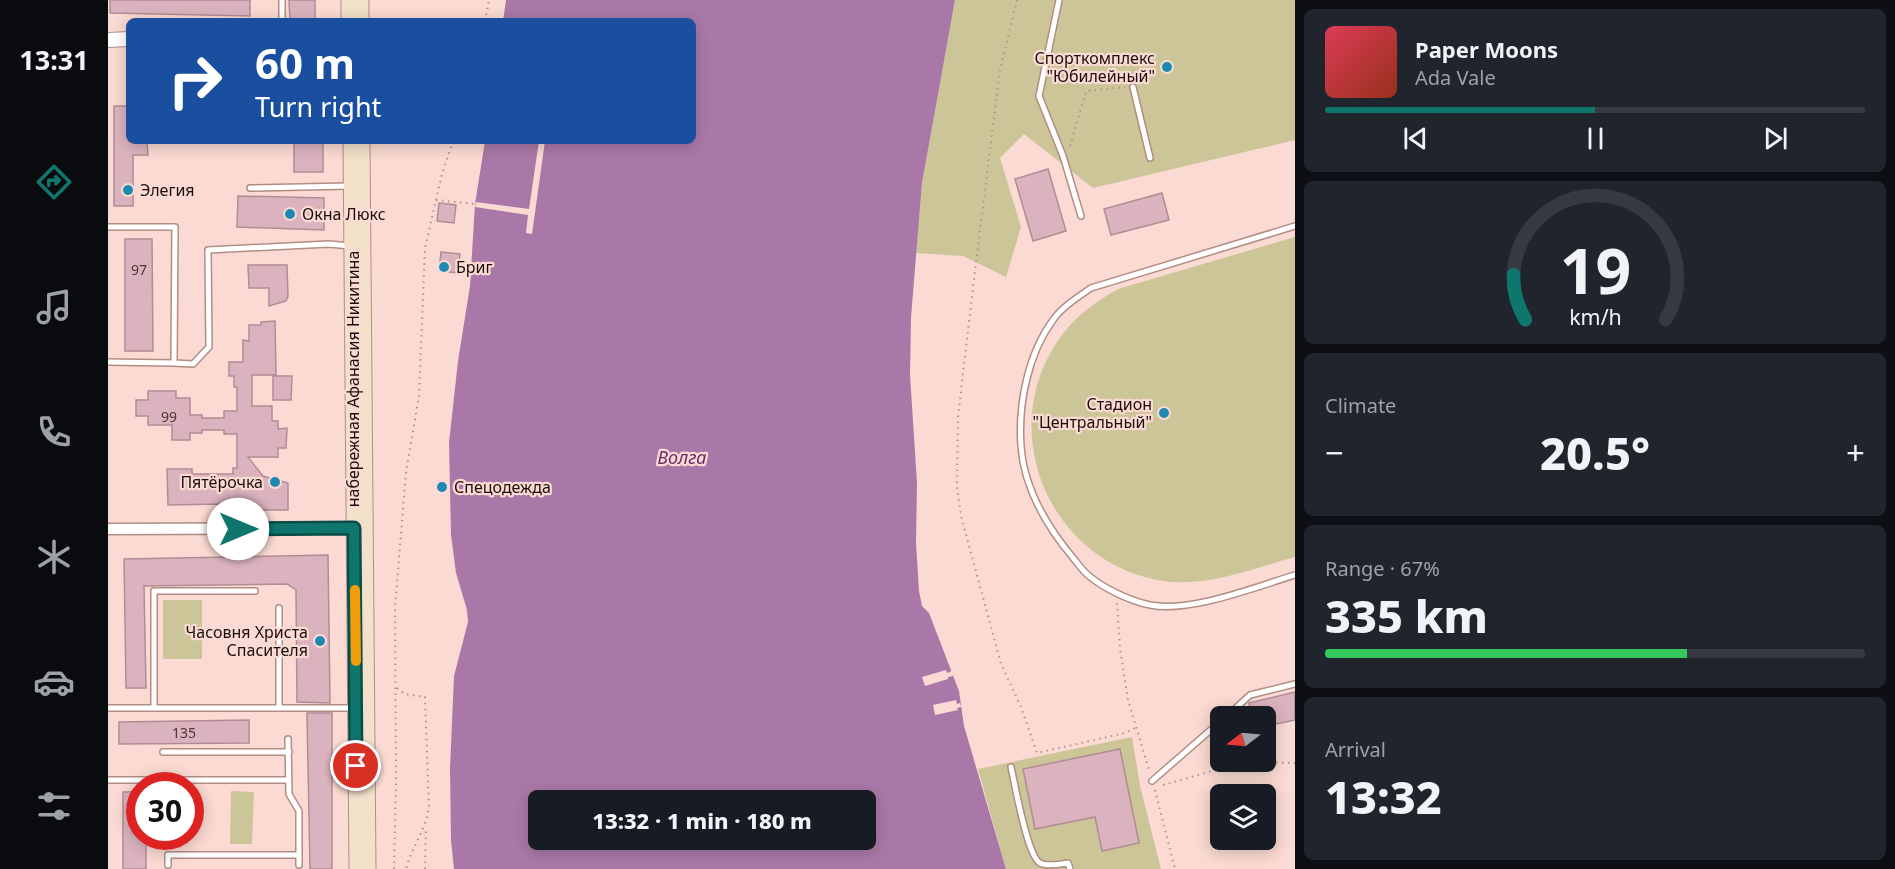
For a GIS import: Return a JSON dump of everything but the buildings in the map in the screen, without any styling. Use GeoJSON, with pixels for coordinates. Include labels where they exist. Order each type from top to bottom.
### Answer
{"type":"FeatureCollection","features":[{"type":"Feature","properties":{"kind":"main road"},"geometry":{"type":"LineString","coordinates":[[349,0],[349,18]]}},
{"type":"Feature","properties":{"kind":"main road"},"geometry":{"type":"LineString","coordinates":[[361,0],[361,18]]}},
{"type":"Feature","properties":{"kind":"main road","name":"набережная Афанасия Никитина"},"geometry":{"type":"LineString","coordinates":[[351,144],[357,869]]}},
{"type":"Feature","properties":{"kind":"main road","name":"набережная Афанасия Никитина"},"geometry":{"type":"LineString","coordinates":[[362,144],[368,869]]}},
{"type":"Feature","properties":{"kind":"street"},"geometry":{"type":"LineString","coordinates":[[108,40],[126,39]]}},
{"type":"Feature","properties":{"kind":"street"},"geometry":{"type":"LineString","coordinates":[[108,529],[354,528]]}},
{"type":"Feature","properties":{"kind":"lane"},"geometry":{"type":"LineString","coordinates":[[282,0],[282,18]]}},
{"type":"Feature","properties":{"kind":"lane"},"geometry":{"type":"LineString","coordinates":[[1059,0],[1039,96],[1063,156],[1081,216]]}},
{"type":"Feature","properties":{"kind":"lane"},"geometry":{"type":"LineString","coordinates":[[1133,87],[1150,158]]}},
{"type":"Feature","properties":{"kind":"lane"},"geometry":{"type":"LineString","coordinates":[[250,188],[351,186]]}},
{"type":"Feature","properties":{"kind":"lane"},"geometry":{"type":"LineString","coordinates":[[1295,226],[1091,288],[1073,301],[1053,319],[1038,348],[1025,386],[1021,428],[1021,447],[1028,479],[1037,505],[1055,537],[1088,576],[1116,593],[1150,605],[1194,605],[1295,574]]}},
{"type":"Feature","properties":{"kind":"lane"},"geometry":{"type":"LineString","coordinates":[[108,227],[175,227],[174,363]]}},
{"type":"Feature","properties":{"kind":"lane"},"geometry":{"type":"LineString","coordinates":[[108,362],[193,364],[209,347],[208,250],[329,244],[352,246]]}},
{"type":"Feature","properties":{"kind":"lane"},"geometry":{"type":"LineString","coordinates":[[154,708],[154,591],[255,591]]}},
{"type":"Feature","properties":{"kind":"lane"},"geometry":{"type":"LineString","coordinates":[[279,608],[279,708]]}},
{"type":"Feature","properties":{"kind":"lane"},"geometry":{"type":"LineString","coordinates":[[1238,706],[1250,695],[1295,684]]}},
{"type":"Feature","properties":{"kind":"lane"},"geometry":{"type":"LineString","coordinates":[[108,708],[356,708]]}},
{"type":"Feature","properties":{"kind":"lane"},"geometry":{"type":"LineString","coordinates":[[1153,784],[1210,731]]}},
{"type":"Feature","properties":{"kind":"lane"},"geometry":{"type":"LineString","coordinates":[[288,738],[289,794],[299,811],[299,865]]}},
{"type":"Feature","properties":{"kind":"lane"},"geometry":{"type":"LineString","coordinates":[[163,752],[289,752]]}},
{"type":"Feature","properties":{"kind":"lane"},"geometry":{"type":"LineString","coordinates":[[1011,767],[1029,843],[1036,860],[1046,865],[1068,863],[1070,869]]}},
{"type":"Feature","properties":{"kind":"lane"},"geometry":{"type":"LineString","coordinates":[[108,780],[289,780]]}},
{"type":"Feature","properties":{"kind":"lane"},"geometry":{"type":"LineString","coordinates":[[168,865],[168,855],[299,855]]}},
{"type":"Feature","properties":{"kind":"path"},"geometry":{"type":"LineString","coordinates":[[486,18],[489,0]]}},
{"type":"Feature","properties":{"kind":"path"},"geometry":{"type":"LineString","coordinates":[[1017,0],[1000,70],[958,417],[957,487],[961,516],[1001,664],[1021,707],[1037,753],[1118,735],[1137,727]]}},
{"type":"Feature","properties":{"kind":"path"},"geometry":{"type":"LineString","coordinates":[[1063,156],[1073,141],[1086,91],[1133,87]]}},
{"type":"Feature","properties":{"kind":"path"},"geometry":{"type":"LineString","coordinates":[[394,869],[395,608],[406,472],[419,396],[425,248],[452,144]]}},
{"type":"Feature","properties":{"kind":"path"},"geometry":{"type":"LineString","coordinates":[[436,200],[475,204]]}},
{"type":"Feature","properties":{"kind":"path"},"geometry":{"type":"LineString","coordinates":[[1116,593],[1120,648],[1128,700],[1153,784],[1174,869]]}},
{"type":"Feature","properties":{"kind":"path"},"geometry":{"type":"LineString","coordinates":[[395,687],[405,694],[425,698],[429,807],[426,824],[425,869]]}},
{"type":"Feature","properties":{"kind":"path"},"geometry":{"type":"LineString","coordinates":[[1276,763],[1295,764]]}},
{"type":"Feature","properties":{"kind":"path"},"geometry":{"type":"LineString","coordinates":[[1153,784],[1210,770]]}},
{"type":"Feature","properties":{"kind":"path"},"geometry":{"type":"LineString","coordinates":[[406,869],[411,852],[426,824]]}},
{"type":"Feature","properties":{"kind":"shaded area","name":"Спорткомплекс \"Юбилейный\""},"geometry":{"type":"Polygon","coordinates":[[[955,0],[1295,0],[1295,140],[1093,188],[1024,134],[1000,158],[1021,227],[1006,277],[963,256],[916,253],[922,183],[955,0]]]}},
{"type":"Feature","properties":{"kind":"shaded area","name":"Стадион \"Центральный\""},"geometry":{"type":"Polygon","coordinates":[[[1295,237],[1295,557],[1244,572],[1192,582],[1157,580],[1118,567],[1086,545],[1060,517],[1042,483],[1033,447],[1033,409],[1042,371],[1062,335],[1074,321],[1102,298],[1118,289],[1295,237]]]}},
{"type":"Feature","properties":{"kind":"shaded area"},"geometry":{"type":"Polygon","coordinates":[[[163,600],[202,600],[202,659],[163,659],[163,600]]]}},
{"type":"Feature","properties":{"kind":"shaded area"},"geometry":{"type":"Polygon","coordinates":[[[1132,737],[1140,786],[1161,869],[1006,869],[978,769],[1132,737]]]}},
{"type":"Feature","properties":{"kind":"shaded area"},"geometry":{"type":"Polygon","coordinates":[[[231,791],[254,792],[252,844],[230,844],[231,791]]]}},
{"type":"Feature","properties":{"kind":"water","name":"Волга"},"geometry":{"type":"Polygon","coordinates":[[[506,0],[955,0],[922,183],[911,318],[910,375],[917,483],[916,543],[922,606],[929,613],[959,691],[964,726],[1006,869],[454,869],[451,840],[450,768],[454,676],[468,622],[467,610],[456,573],[451,535],[449,443],[458,361],[470,286],[475,204],[485,144],[696,144],[696,18],[503,18],[506,0]]]}},
{"type":"Feature","properties":{"kind":"pier"},"geometry":{"type":"Polygon","coordinates":[[[539,144],[545,144],[532,234],[526,233],[528,215],[475,207],[476,202],[529,209],[539,144]]]}},
{"type":"Feature","properties":{"kind":"pier"},"geometry":{"type":"Polygon","coordinates":[[[946,670],[947,673],[952,671],[953,676],[925,686],[922,677],[946,670]]]}},
{"type":"Feature","properties":{"kind":"pier"},"geometry":{"type":"Polygon","coordinates":[[[956,700],[961,707],[957,708],[958,710],[935,715],[933,705],[956,700]]]}},
{"type":"Feature","properties":{"kind":"slow traffic"},"geometry":{"type":"LineString","coordinates":[[355,590],[356,661]]}},
{"type":"Feature","properties":{"kind":"place","name":"Спорткомплекс \"Юбилейный\""},"geometry":{"type":"Point","coordinates":[1167,67]}},
{"type":"Feature","properties":{"kind":"place","name":"Элегия"},"geometry":{"type":"Point","coordinates":[128,190]}},
{"type":"Feature","properties":{"kind":"place","name":"Окна Люкс"},"geometry":{"type":"Point","coordinates":[290,214]}},
{"type":"Feature","properties":{"kind":"place","name":"Бриг"},"geometry":{"type":"Point","coordinates":[444,267]}},
{"type":"Feature","properties":{"kind":"place","name":"Стадион \"Центральный\""},"geometry":{"type":"Point","coordinates":[1164,413]}},
{"type":"Feature","properties":{"kind":"place","name":"Пятёрочка"},"geometry":{"type":"Point","coordinates":[275,482]}},
{"type":"Feature","properties":{"kind":"place","name":"Спецодежда"},"geometry":{"type":"Point","coordinates":[442,487]}},
{"type":"Feature","properties":{"kind":"place","name":"Часовня Христа Спасителя"},"geometry":{"type":"Point","coordinates":[320,641]}},
{"type":"Feature","properties":{"kind":"route"},"geometry":{"type":"LineString","coordinates":[[238,529],[354,528],[356,766]]}}]}
